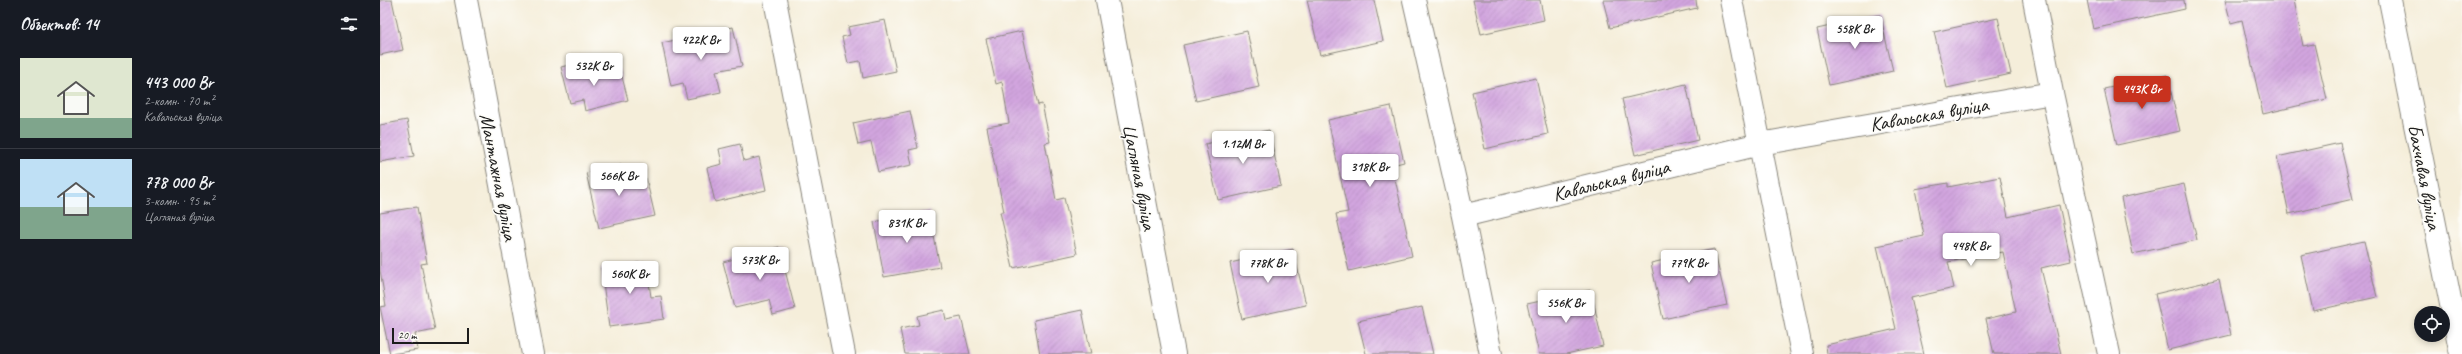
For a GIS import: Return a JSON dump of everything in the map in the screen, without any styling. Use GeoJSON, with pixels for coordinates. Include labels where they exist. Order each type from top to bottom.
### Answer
{"type":"FeatureCollection","features":[{"type":"Feature","properties":{"kind":"street","name":"Мантажная вуліца"},"geometry":{"type":"LineString","coordinates":[[466,0],[533,354]]}},
{"type":"Feature","properties":{"kind":"street"},"geometry":{"type":"LineString","coordinates":[[776,0],[844,354]]}},
{"type":"Feature","properties":{"kind":"street","name":"Цагляная вуліца"},"geometry":{"type":"LineString","coordinates":[[1107,0],[1174,354]]}},
{"type":"Feature","properties":{"kind":"street"},"geometry":{"type":"LineString","coordinates":[[1414,0],[1463,216],[1491,354]]}},
{"type":"Feature","properties":{"kind":"street"},"geometry":{"type":"LineString","coordinates":[[1731,0],[1802,354]]}},
{"type":"Feature","properties":{"kind":"street"},"geometry":{"type":"LineString","coordinates":[[2034,0],[2052,93],[2108,354]]}},
{"type":"Feature","properties":{"kind":"street","name":"Бахчавая вуліца"},"geometry":{"type":"LineString","coordinates":[[2390,0],[2461,354]]}},
{"type":"Feature","properties":{"kind":"street","name":"Кавальская вуліца"},"geometry":{"type":"LineString","coordinates":[[1463,216],[1760,144],[2052,93]]}},
{"type":"Feature","properties":{"kind":"building"},"geometry":{"type":"Polygon","coordinates":[[[380,0],[392,0],[403,50],[380,55],[380,0]]]}},
{"type":"Feature","properties":{"kind":"building"},"geometry":{"type":"Polygon","coordinates":[[[1307,0],[1374,0],[1383,41],[1320,55],[1307,0]]]}},
{"type":"Feature","properties":{"kind":"building"},"geometry":{"type":"Polygon","coordinates":[[[1473,0],[1540,0],[1544,20],[1481,34],[1473,0]]]}},
{"type":"Feature","properties":{"kind":"building"},"geometry":{"type":"Polygon","coordinates":[[[1603,0],[1696,0],[1697,8],[1610,28],[1603,0]]]}},
{"type":"Feature","properties":{"kind":"building"},"geometry":{"type":"Polygon","coordinates":[[[2087,0],[2184,0],[2185,9],[2093,29],[2087,0]]]}},
{"type":"Feature","properties":{"kind":"building"},"geometry":{"type":"Polygon","coordinates":[[[2225,0],[2294,0],[2303,46],[2314,44],[2327,99],[2263,114],[2242,20],[2231,23],[2225,0]]]}},
{"type":"Feature","properties":{"kind":"building"},"geometry":{"type":"Polygon","coordinates":[[[1880,15],[1893,71],[1829,85],[1817,29],[1880,15]]]}},
{"type":"Feature","properties":{"kind":"building"},"geometry":{"type":"Polygon","coordinates":[[[1998,18],[2011,74],[1947,88],[1934,32],[1998,18]]]}},
{"type":"Feature","properties":{"kind":"building"},"geometry":{"type":"Polygon","coordinates":[[[885,20],[896,71],[863,78],[860,61],[848,63],[842,37],[850,35],[848,27],[885,20]]]}},
{"type":"Feature","properties":{"kind":"building"},"geometry":{"type":"Polygon","coordinates":[[[733,27],[742,66],[716,71],[721,92],[687,99],[683,83],[671,86],[662,43],[733,27]]]}},
{"type":"Feature","properties":{"kind":"building"},"geometry":{"type":"Polygon","coordinates":[[[1022,31],[1038,105],[1042,104],[1050,142],[1045,143],[1056,200],[1064,198],[1077,254],[1013,268],[1000,212],[1004,212],[987,127],[1009,123],[1002,82],[996,84],[986,39],[1022,31]]]}},
{"type":"Feature","properties":{"kind":"building"},"geometry":{"type":"Polygon","coordinates":[[[1247,31],[1259,87],[1196,101],[1183,45],[1247,31]]]}},
{"type":"Feature","properties":{"kind":"building"},"geometry":{"type":"Polygon","coordinates":[[[585,61],[589,76],[620,69],[628,100],[585,111],[583,100],[570,103],[561,67],[585,61]]]}},
{"type":"Feature","properties":{"kind":"building"},"geometry":{"type":"Polygon","coordinates":[[[2167,75],[2180,131],[2117,145],[2104,89],[2167,75]]]}},
{"type":"Feature","properties":{"kind":"building"},"geometry":{"type":"Polygon","coordinates":[[[1536,78],[1548,134],[1485,149],[1472,92],[1536,78]]]}},
{"type":"Feature","properties":{"kind":"building"},"geometry":{"type":"Polygon","coordinates":[[[1686,84],[1698,140],[1635,155],[1622,99],[1686,84]]]}},
{"type":"Feature","properties":{"kind":"building"},"geometry":{"type":"Polygon","coordinates":[[[1391,106],[1404,162],[1392,165],[1412,256],[1349,271],[1336,214],[1348,212],[1328,120],[1391,106]]]}},
{"type":"Feature","properties":{"kind":"building"},"geometry":{"type":"Polygon","coordinates":[[[910,111],[918,148],[909,150],[912,165],[878,172],[871,142],[858,145],[853,123],[910,111]]]}},
{"type":"Feature","properties":{"kind":"building"},"geometry":{"type":"Polygon","coordinates":[[[407,120],[414,156],[380,162],[380,125],[407,120]]]}},
{"type":"Feature","properties":{"kind":"building"},"geometry":{"type":"Polygon","coordinates":[[[1269,130],[1281,186],[1218,200],[1205,144],[1269,130]]]}},
{"type":"Feature","properties":{"kind":"building"},"geometry":{"type":"Polygon","coordinates":[[[2340,143],[2353,199],[2289,214],[2277,157],[2340,143]]]}},
{"type":"Feature","properties":{"kind":"building"},"geometry":{"type":"Polygon","coordinates":[[[740,144],[744,161],[759,157],[766,190],[715,202],[707,168],[722,164],[719,149],[740,144]]]}},
{"type":"Feature","properties":{"kind":"building"},"geometry":{"type":"Polygon","coordinates":[[[621,165],[625,183],[646,178],[655,216],[599,228],[586,173],[621,165]]]}},
{"type":"Feature","properties":{"kind":"building"},"geometry":{"type":"Polygon","coordinates":[[[2000,177],[2008,217],[2059,205],[2071,261],[2041,268],[2061,354],[1994,354],[1986,319],[2016,312],[2003,252],[1948,262],[1954,288],[1911,298],[1924,354],[1827,354],[1826,345],[1896,329],[1877,246],[1924,236],[1915,189],[1948,183],[1948,187],[2000,177]]]}},
{"type":"Feature","properties":{"kind":"building"},"geometry":{"type":"Polygon","coordinates":[[[2184,184],[2197,240],[2133,254],[2121,198],[2184,184]]]}},
{"type":"Feature","properties":{"kind":"building"},"geometry":{"type":"Polygon","coordinates":[[[417,207],[427,263],[421,264],[435,330],[415,334],[418,350],[390,354],[380,307],[386,306],[380,270],[380,213],[417,207]]]}},
{"type":"Feature","properties":{"kind":"building"},"geometry":{"type":"Polygon","coordinates":[[[929,211],[940,267],[884,277],[874,222],[929,211]]]}},
{"type":"Feature","properties":{"kind":"building"},"geometry":{"type":"Polygon","coordinates":[[[2364,241],[2377,297],[2313,311],[2301,255],[2364,241]]]}},
{"type":"Feature","properties":{"kind":"building"},"geometry":{"type":"Polygon","coordinates":[[[779,247],[795,309],[773,315],[769,300],[735,308],[723,262],[779,247]]]}},
{"type":"Feature","properties":{"kind":"building"},"geometry":{"type":"Polygon","coordinates":[[[1293,249],[1306,305],[1242,319],[1230,263],[1293,249]]]}},
{"type":"Feature","properties":{"kind":"building"},"geometry":{"type":"Polygon","coordinates":[[[1714,249],[1727,305],[1663,319],[1651,263],[1714,249]]]}},
{"type":"Feature","properties":{"kind":"building"},"geometry":{"type":"Polygon","coordinates":[[[646,262],[651,297],[661,296],[664,319],[609,327],[601,268],[646,262]]]}},
{"type":"Feature","properties":{"kind":"building"},"geometry":{"type":"Polygon","coordinates":[[[2219,279],[2231,335],[2168,350],[2155,294],[2219,279]]]}},
{"type":"Feature","properties":{"kind":"building"},"geometry":{"type":"Polygon","coordinates":[[[1591,290],[1603,346],[1566,354],[1539,354],[1527,304],[1591,290]]]}},
{"type":"Feature","properties":{"kind":"building"},"geometry":{"type":"Polygon","coordinates":[[[1422,307],[1433,354],[1366,354],[1358,321],[1422,307]]]}},
{"type":"Feature","properties":{"kind":"building"},"geometry":{"type":"Polygon","coordinates":[[[944,310],[946,320],[961,317],[970,354],[905,354],[900,329],[919,325],[917,316],[944,310]]]}},
{"type":"Feature","properties":{"kind":"building"},"geometry":{"type":"Polygon","coordinates":[[[1082,310],[1091,354],[1040,354],[1034,320],[1082,310]]]}}]}
